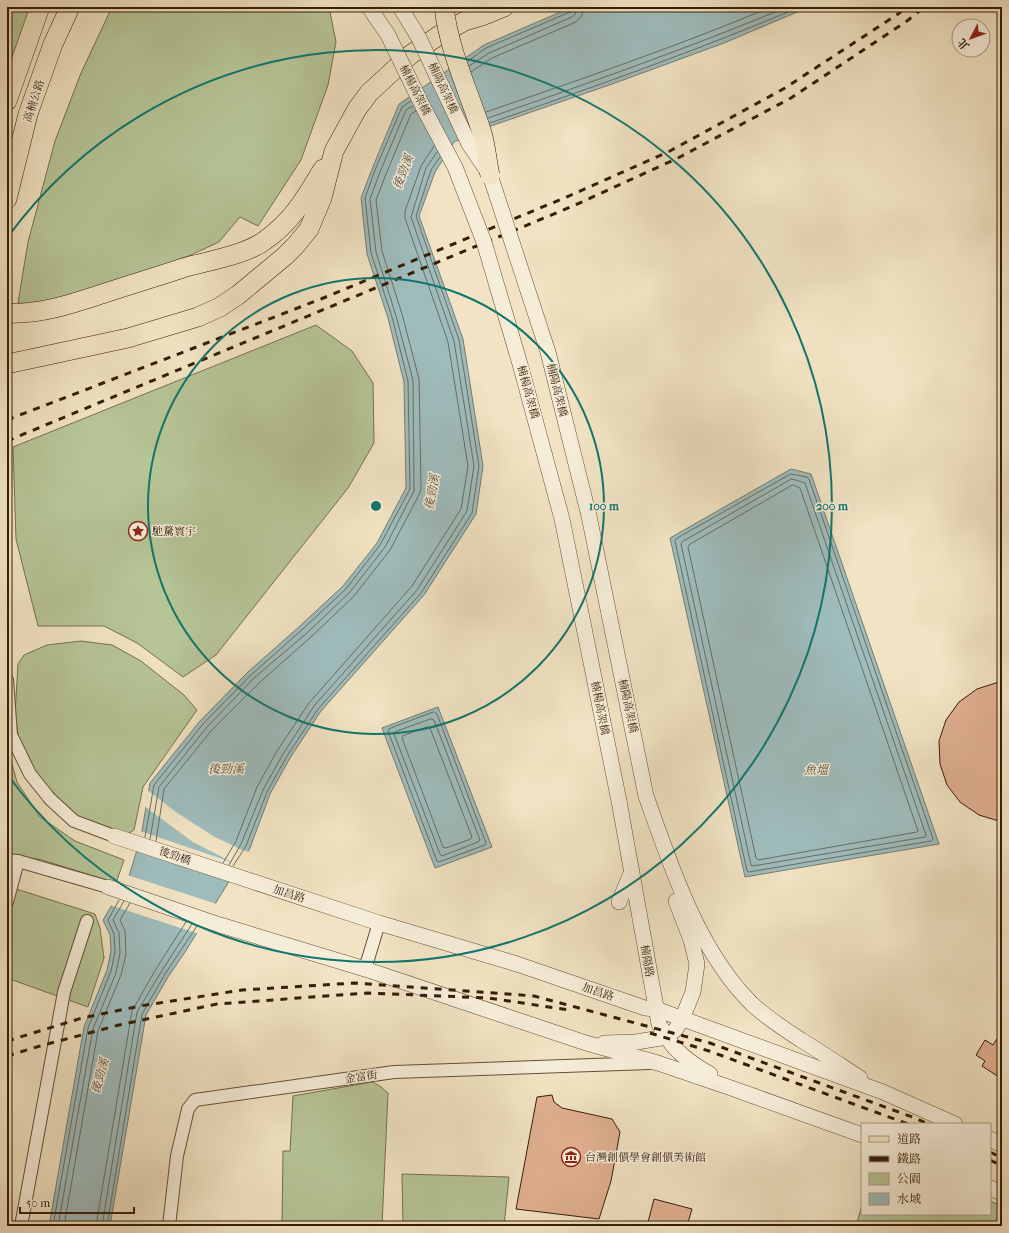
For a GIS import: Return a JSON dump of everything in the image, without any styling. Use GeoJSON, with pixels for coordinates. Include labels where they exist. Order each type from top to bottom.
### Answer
{"type":"FeatureCollection","features":[{"type":"Feature","properties":{"kind":"main road"},"geometry":{"type":"LineString","coordinates":[[7,101],[40,7]]}},
{"type":"Feature","properties":{"kind":"main road","name":"高楠公路"},"geometry":{"type":"LineString","coordinates":[[7,199],[28,114],[53,44],[70,7]]}},
{"type":"Feature","properties":{"kind":"main road"},"geometry":{"type":"LineString","coordinates":[[444,7],[449,35],[483,135],[490,176]]}},
{"type":"Feature","properties":{"kind":"main road"},"geometry":{"type":"LineString","coordinates":[[7,313],[21,314],[64,306],[257,246],[281,228],[300,207],[334,151],[357,109],[369,93],[410,55],[441,34],[465,21],[504,7]]}},
{"type":"Feature","properties":{"kind":"main road"},"geometry":{"type":"LineString","coordinates":[[7,364],[128,338],[198,318],[226,303],[238,295],[280,260],[296,245],[309,229],[322,198],[334,151]]}},
{"type":"Feature","properties":{"kind":"street","name":"楠楊高架橋"},"geometry":{"type":"LineString","coordinates":[[370,7],[388,35],[424,109],[455,167],[484,242],[520,364],[562,519],[619,801]]}},
{"type":"Feature","properties":{"kind":"street","name":"楠陽高架橋"},"geometry":{"type":"LineString","coordinates":[[400,7],[419,38],[469,144],[490,176],[548,352],[589,516],[646,796]]}},
{"type":"Feature","properties":{"kind":"street"},"geometry":{"type":"LineString","coordinates":[[7,680],[11,735],[30,774],[50,800],[74,821],[114,836]]}},
{"type":"Feature","properties":{"kind":"street"},"geometry":{"type":"LineString","coordinates":[[586,1043],[636,1042],[666,1037],[676,1029],[682,1019],[693,992],[697,964],[691,940],[665,872],[646,796]]}},
{"type":"Feature","properties":{"kind":"street"},"geometry":{"type":"LineString","coordinates":[[646,796],[678,885],[708,944],[733,983],[753,1004],[778,1025],[882,1092]]}},
{"type":"Feature","properties":{"kind":"street","name":"楠陽路"},"geometry":{"type":"LineString","coordinates":[[619,801],[659,1024],[666,1037],[678,1052],[731,1088]]}},
{"type":"Feature","properties":{"kind":"street","name":"後勁橋"},"geometry":{"type":"LineString","coordinates":[[114,836],[236,877]]}},
{"type":"Feature","properties":{"kind":"street"},"geometry":{"type":"LineString","coordinates":[[7,902],[12,861],[108,887],[220,925],[365,969],[586,1043],[658,1063],[861,1135]]}},
{"type":"Feature","properties":{"kind":"street"},"geometry":{"type":"LineString","coordinates":[[619,902],[632,871]]}},
{"type":"Feature","properties":{"kind":"street","name":"加昌路"},"geometry":{"type":"LineString","coordinates":[[236,877],[379,924],[517,964],[646,1008],[656,1009],[882,1092],[953,1123]]}},
{"type":"Feature","properties":{"kind":"street"},"geometry":{"type":"LineString","coordinates":[[21,1226],[64,992],[87,921]]}},
{"type":"Feature","properties":{"kind":"street"},"geometry":{"type":"LineString","coordinates":[[365,969],[379,924]]}},
{"type":"Feature","properties":{"kind":"street","name":"金富街"},"geometry":{"type":"LineString","coordinates":[[169,1226],[177,1156],[188,1109],[195,1100],[394,1072],[658,1063]]}},
{"type":"Feature","properties":{"kind":"street"},"geometry":{"type":"LineString","coordinates":[[991,1140],[1002,1145]]}},
{"type":"Feature","properties":{"kind":"street"},"geometry":{"type":"LineString","coordinates":[[991,1188],[1002,1193]]}},
{"type":"Feature","properties":{"kind":"green space"},"geometry":{"type":"Polygon","coordinates":[[[7,7],[34,7],[7,75],[7,7]]]}},
{"type":"Feature","properties":{"kind":"green space"},"geometry":{"type":"Polygon","coordinates":[[[112,7],[329,7],[336,42],[328,85],[301,160],[258,226],[240,217],[219,242],[191,255],[91,291],[35,304],[18,303],[28,242],[55,141],[81,73],[112,7]]]}},
{"type":"Feature","properties":{"kind":"green space"},"geometry":{"type":"Polygon","coordinates":[[[316,325],[352,351],[373,383],[374,443],[348,488],[216,655],[183,677],[137,643],[104,626],[38,626],[16,539],[13,447],[316,325]]]}},
{"type":"Feature","properties":{"kind":"green space"},"geometry":{"type":"Polygon","coordinates":[[[81,641],[112,645],[141,661],[184,695],[197,710],[143,787],[134,830],[126,835],[74,815],[35,773],[19,740],[15,715],[18,664],[24,655],[47,645],[81,641]]]}},
{"type":"Feature","properties":{"kind":"green space"},"geometry":{"type":"Polygon","coordinates":[[[7,746],[17,782],[40,817],[75,841],[124,860],[116,883],[42,860],[7,854],[7,746]]]}},
{"type":"Feature","properties":{"kind":"green space"},"geometry":{"type":"Polygon","coordinates":[[[7,886],[95,914],[100,928],[104,958],[88,1007],[7,978],[7,886]]]}},
{"type":"Feature","properties":{"kind":"green space"},"geometry":{"type":"Polygon","coordinates":[[[372,1082],[380,1086],[388,1093],[382,1226],[282,1226],[283,1151],[290,1151],[293,1096],[372,1082]]]}},
{"type":"Feature","properties":{"kind":"green space"},"geometry":{"type":"Polygon","coordinates":[[[402,1174],[509,1177],[504,1226],[403,1226],[402,1174]]]}},
{"type":"Feature","properties":{"kind":"green space"},"geometry":{"type":"Polygon","coordinates":[[[991,1201],[1002,1206],[1002,1226],[856,1226],[861,1208],[861,1215],[991,1215],[991,1201]]]}},
{"type":"Feature","properties":{"kind":"water","name":"後勁溪"},"geometry":{"type":"Polygon","coordinates":[[[572,7],[809,7],[724,43],[488,127],[454,142],[435,172],[419,216],[463,339],[483,466],[476,514],[424,595],[321,711],[290,758],[270,794],[250,848],[168,977],[146,1015],[110,1226],[49,1226],[84,1027],[107,970],[111,951],[110,935],[103,920],[129,876],[141,837],[150,783],[200,721],[248,672],[343,586],[377,543],[406,488],[404,382],[388,318],[367,254],[361,198],[399,104],[484,45],[572,7]]]}},
{"type":"Feature","properties":{"kind":"water","name":"魚塭"},"geometry":{"type":"Polygon","coordinates":[[[791,469],[811,474],[939,844],[745,877],[670,538],[791,469]]]}},
{"type":"Feature","properties":{"kind":"water"},"geometry":{"type":"Polygon","coordinates":[[[438,707],[492,847],[435,868],[382,728],[438,707]]]}},
{"type":"Feature","properties":{"kind":"pier"},"geometry":{"type":"Polygon","coordinates":[[[147,790],[176,812],[213,836],[249,852],[231,881],[135,850],[140,831],[234,863],[193,842],[144,806],[147,790]]]}},
{"type":"Feature","properties":{"kind":"pier"},"geometry":{"type":"Polygon","coordinates":[[[127,875],[217,904],[199,934],[110,905],[127,875]]]}},
{"type":"Feature","properties":{"kind":"building"},"geometry":{"type":"Polygon","coordinates":[[[1002,681],[1002,822],[979,815],[960,802],[947,785],[940,764],[939,741],[946,720],[959,702],[977,689],[1002,681]]]}},
{"type":"Feature","properties":{"kind":"building"},"geometry":{"type":"Polygon","coordinates":[[[1002,1031],[1002,1079],[982,1066],[985,1061],[976,1055],[985,1040],[993,1045],[1002,1031]]]}},
{"type":"Feature","properties":{"kind":"building","name":"台灣創價學會創價美術館"},"geometry":{"type":"Polygon","coordinates":[[[552,1095],[554,1102],[562,1108],[612,1119],[620,1132],[611,1181],[599,1219],[516,1209],[537,1097],[552,1095]]]}},
{"type":"Feature","properties":{"kind":"building"},"geometry":{"type":"Polygon","coordinates":[[[654,1199],[692,1209],[687,1226],[647,1226],[654,1199]]]}},
{"type":"Feature","properties":{"kind":"railway"},"geometry":{"type":"LineString","coordinates":[[7,420],[321,299],[569,196],[670,151],[785,88],[898,14],[906,7]]}},
{"type":"Feature","properties":{"kind":"railway"},"geometry":{"type":"LineString","coordinates":[[7,441],[573,206],[678,158],[791,98],[907,21],[924,7]]}},
{"type":"Feature","properties":{"kind":"railway"},"geometry":{"type":"LineString","coordinates":[[7,1041],[82,1018],[140,1006],[242,990],[355,983],[534,996],[710,1043],[926,1123]]}},
{"type":"Feature","properties":{"kind":"railway"},"geometry":{"type":"LineString","coordinates":[[7,1056],[119,1025],[217,1004],[368,993],[489,998],[569,1010]]}},
{"type":"Feature","properties":{"kind":"railway"},"geometry":{"type":"LineString","coordinates":[[650,1033],[709,1051],[905,1123]]}},
{"type":"Feature","properties":{"kind":"railway"},"geometry":{"type":"LineString","coordinates":[[991,1152],[1002,1158]]}},
{"type":"Feature","properties":{"kind":"railway"},"geometry":{"type":"LineString","coordinates":[[991,1160],[1002,1166]]}},
{"type":"Feature","properties":{"kind":"place","name":"馳騖寰宇"},"geometry":{"type":"Point","coordinates":[138,531]}},
{"type":"Feature","properties":{"kind":"place","name":"台灣創價學會創價美術館"},"geometry":{"type":"Point","coordinates":[571,1157]}}]}
